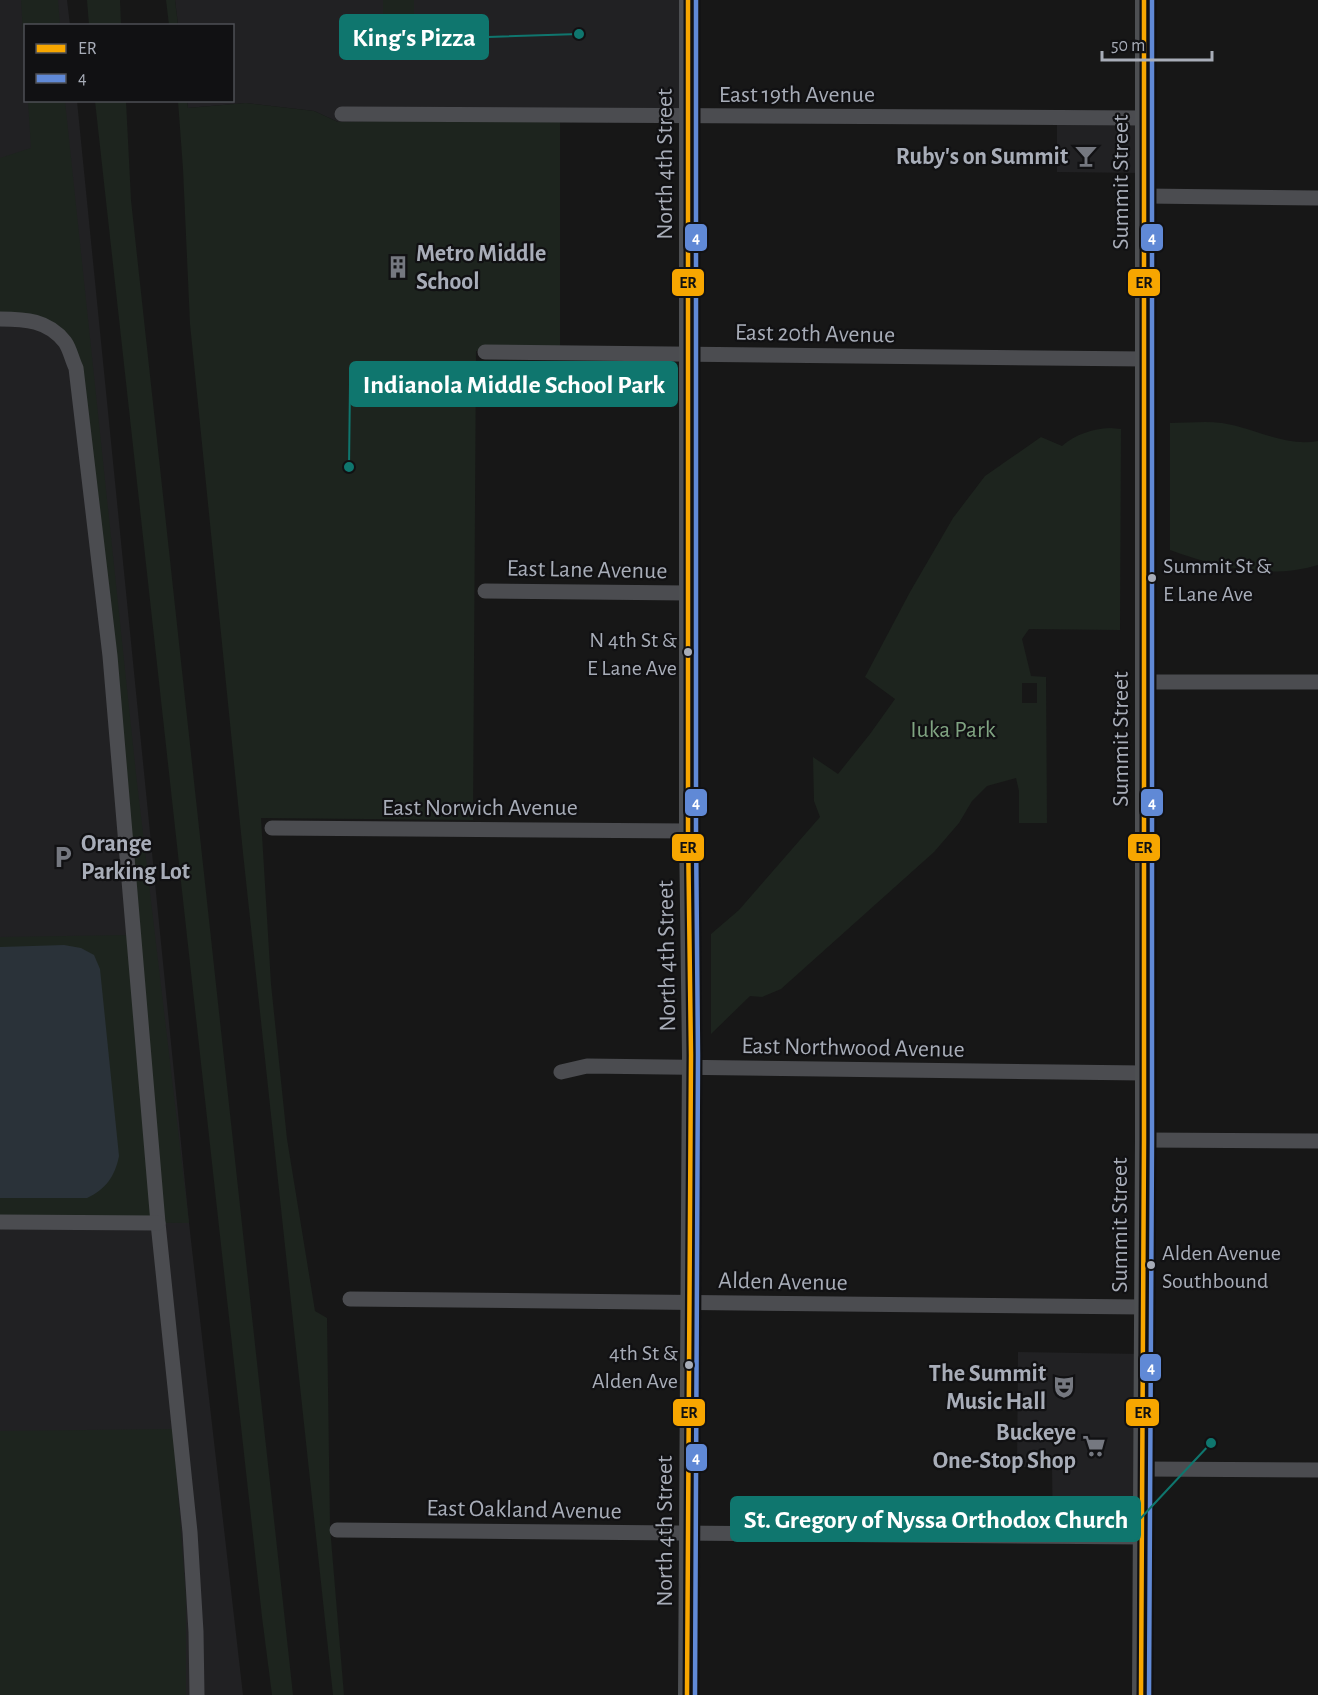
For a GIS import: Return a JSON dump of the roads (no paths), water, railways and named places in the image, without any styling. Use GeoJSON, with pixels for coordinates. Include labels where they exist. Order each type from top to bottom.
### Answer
{"type":"FeatureCollection","features":[{"type":"Feature","properties":{"kind":"main road","name":"North 4th Street"},"geometry":{"type":"LineString","coordinates":[[687,1695],[691,1068],[688,831],[688,0]]}},
{"type":"Feature","properties":{"kind":"main road","name":"Summit Street"},"geometry":{"type":"LineString","coordinates":[[1142,1695],[1144,0]]}},
{"type":"Feature","properties":{"kind":"street","name":"East 19th Avenue"},"geometry":{"type":"LineString","coordinates":[[342,114],[1144,118]]}},
{"type":"Feature","properties":{"kind":"street"},"geometry":{"type":"LineString","coordinates":[[1145,196],[1318,198]]}},
{"type":"Feature","properties":{"kind":"street"},"geometry":{"type":"LineString","coordinates":[[0,319],[28,319],[48,327],[65,342],[76,368],[111,656],[158,1223],[190,1532],[197,1695]]}},
{"type":"Feature","properties":{"kind":"street","name":"East 20th Avenue"},"geometry":{"type":"LineString","coordinates":[[486,352],[1144,359]]}},
{"type":"Feature","properties":{"kind":"street","name":"East Lane Avenue"},"geometry":{"type":"LineString","coordinates":[[485,591],[688,593]]}},
{"type":"Feature","properties":{"kind":"street"},"geometry":{"type":"LineString","coordinates":[[1144,682],[1318,682]]}},
{"type":"Feature","properties":{"kind":"street","name":"East Norwich Avenue"},"geometry":{"type":"LineString","coordinates":[[272,828],[688,831]]}},
{"type":"Feature","properties":{"kind":"street","name":"East Northwood Avenue"},"geometry":{"type":"LineString","coordinates":[[561,1072],[587,1066],[1144,1073]]}},
{"type":"Feature","properties":{"kind":"street"},"geometry":{"type":"LineString","coordinates":[[1144,1140],[1318,1141]]}},
{"type":"Feature","properties":{"kind":"street"},"geometry":{"type":"LineString","coordinates":[[0,1222],[158,1223]]}},
{"type":"Feature","properties":{"kind":"street","name":"Alden Avenue"},"geometry":{"type":"LineString","coordinates":[[350,1299],[1143,1307]]}},
{"type":"Feature","properties":{"kind":"street"},"geometry":{"type":"LineString","coordinates":[[1143,1470],[1318,1470]]}},
{"type":"Feature","properties":{"kind":"street","name":"East Oakland Avenue"},"geometry":{"type":"LineString","coordinates":[[337,1530],[1143,1537]]}},
{"type":"Feature","properties":{"kind":"place","name":"King's Pizza"},"geometry":{"type":"Point","coordinates":[579,34]}},
{"type":"Feature","properties":{"kind":"place","name":"Ruby's on Summit"},"geometry":{"type":"Point","coordinates":[1086,156]}},
{"type":"Feature","properties":{"kind":"place","name":"Metro Middle School"},"geometry":{"type":"Point","coordinates":[398,267]}},
{"type":"Feature","properties":{"kind":"place","name":"Indianola Middle School Park"},"geometry":{"type":"Point","coordinates":[349,467]}},
{"type":"Feature","properties":{"kind":"place","name":"Summit St & E Lane Ave"},"geometry":{"type":"Point","coordinates":[1152,578]}},
{"type":"Feature","properties":{"kind":"place","name":"N 4th St & E Lane Ave"},"geometry":{"type":"Point","coordinates":[688,652]}},
{"type":"Feature","properties":{"kind":"place","name":"Orange Parking Lot"},"geometry":{"type":"Point","coordinates":[63,857]}},
{"type":"Feature","properties":{"kind":"place","name":"Alden Avenue Southbound"},"geometry":{"type":"Point","coordinates":[1151,1265]}},
{"type":"Feature","properties":{"kind":"place","name":"4th St & Alden Ave"},"geometry":{"type":"Point","coordinates":[689,1365]}},
{"type":"Feature","properties":{"kind":"place","name":"The Summit Music Hall"},"geometry":{"type":"Point","coordinates":[1064,1387]}},
{"type":"Feature","properties":{"kind":"place","name":"St. Gregory of Nyssa Orthodox Church"},"geometry":{"type":"Point","coordinates":[1211,1443]}},
{"type":"Feature","properties":{"kind":"place","name":"Buckeye One-Stop Shop"},"geometry":{"type":"Point","coordinates":[1094,1446]}},
{"type":"Feature","properties":{"kind":"park label","name":"Iuka Park"},"geometry":{"type":"Point","coordinates":[953,729]}}]}
